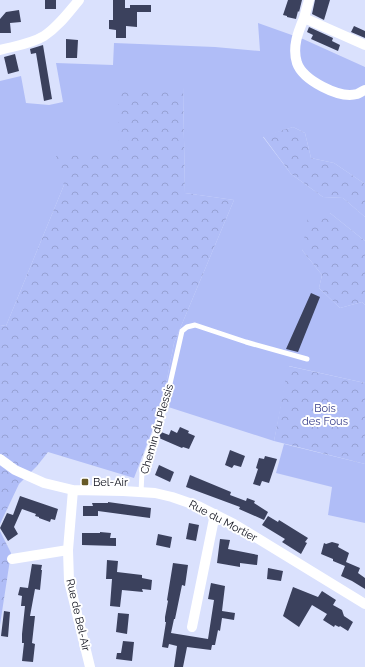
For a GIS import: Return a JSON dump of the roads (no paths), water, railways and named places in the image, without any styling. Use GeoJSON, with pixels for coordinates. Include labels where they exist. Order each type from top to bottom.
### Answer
{"type":"FeatureCollection","features":[{"type":"Feature","properties":{"kind":"street"},"geometry":{"type":"LineString","coordinates":[[0,50],[28,43],[43,37],[65,17],[79,0]]}},
{"type":"Feature","properties":{"kind":"street"},"geometry":{"type":"LineString","coordinates":[[309,0],[296,41],[295,52],[297,64],[304,74],[328,90],[339,94],[349,95],[358,94],[365,90]]}},
{"type":"Feature","properties":{"kind":"street"},"geometry":{"type":"LineString","coordinates":[[304,18],[365,45]]}},
{"type":"Feature","properties":{"kind":"street","name":"Rue du Mortier"},"geometry":{"type":"LineString","coordinates":[[0,459],[15,470],[44,483],[73,490],[155,493],[198,506],[234,524],[365,604]]}},
{"type":"Feature","properties":{"kind":"street","name":"Rue de Bel-Air"},"geometry":{"type":"LineString","coordinates":[[73,490],[68,550],[69,581],[90,667]]}},
{"type":"Feature","properties":{"kind":"street"},"geometry":{"type":"LineString","coordinates":[[192,627],[215,514]]}},
{"type":"Feature","properties":{"kind":"street"},"geometry":{"type":"LineString","coordinates":[[12,559],[68,550]]}},
{"type":"Feature","properties":{"kind":"lane","name":"Chemin du Plessis"},"geometry":{"type":"LineString","coordinates":[[141,492],[142,472],[147,454],[164,410],[182,331],[187,327],[195,325],[246,342],[307,359]]}},
{"type":"Feature","properties":{"kind":"place","name":"Bel-Air"},"geometry":{"type":"Point","coordinates":[85,482]}},
{"type":"Feature","properties":{"kind":"park label","name":"Bois des Fous"},"geometry":{"type":"Point","coordinates":[325,414]}}]}
